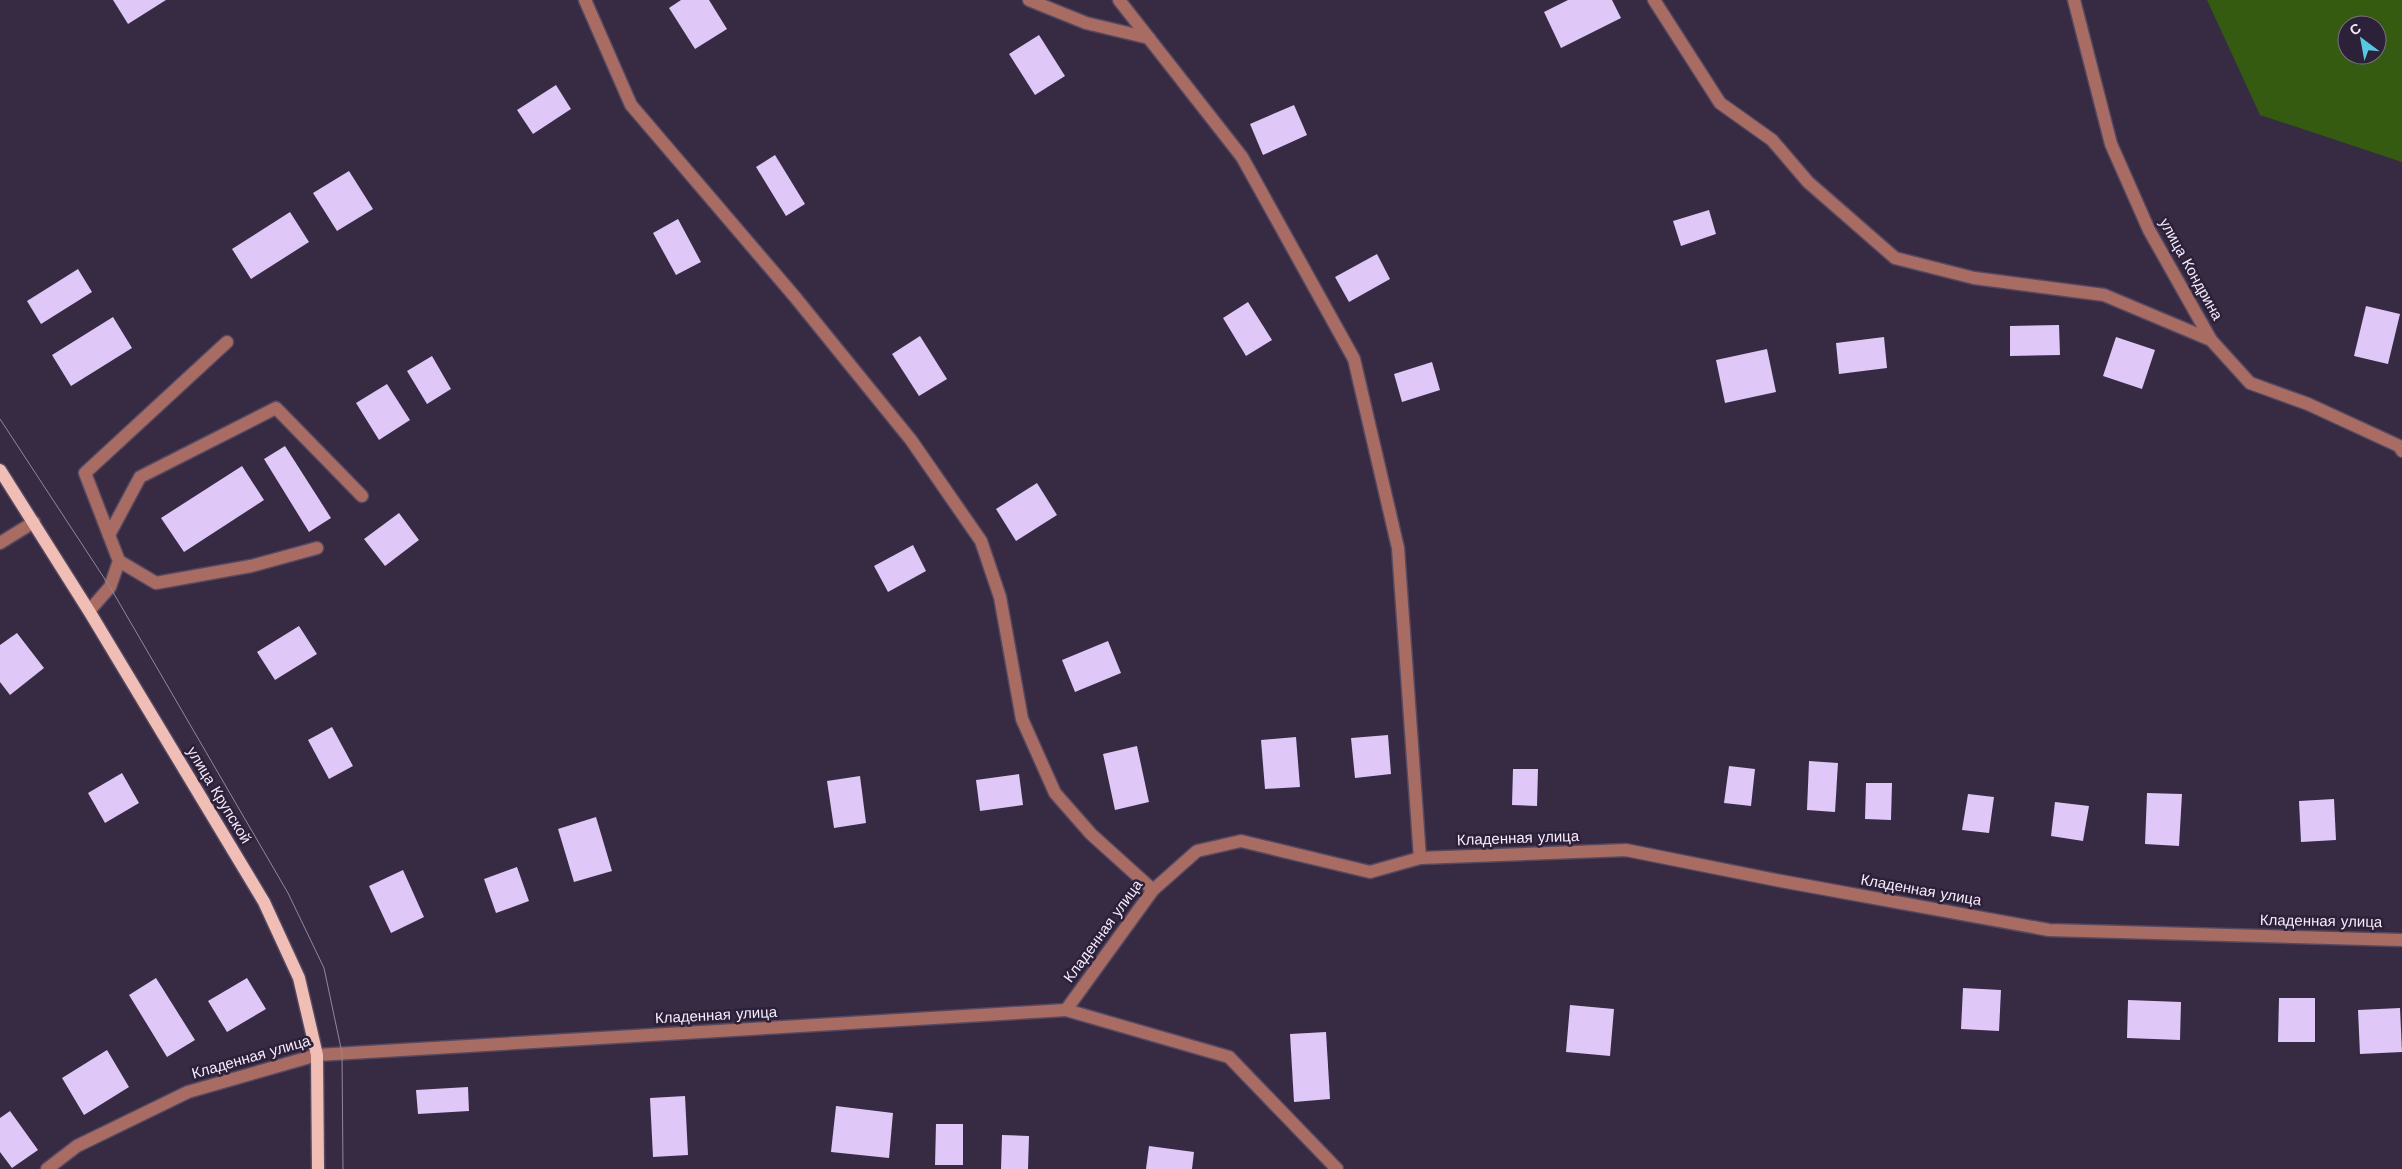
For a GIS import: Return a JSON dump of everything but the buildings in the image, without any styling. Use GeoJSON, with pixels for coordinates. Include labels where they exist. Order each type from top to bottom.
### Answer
{"type":"FeatureCollection","features":[{"type":"Feature","properties":{"kind":"main road","name":"улица Крупской"},"geometry":{"type":"LineString","coordinates":[[0,470],[89,611],[264,902],[299,978],[317,1055],[318,1169]]}},
{"type":"Feature","properties":{"kind":"street"},"geometry":{"type":"LineString","coordinates":[[585,0],[631,105],[795,296],[911,440],[981,541],[1000,597],[1022,719],[1056,793],[1092,834],[1153,890]]}},
{"type":"Feature","properties":{"kind":"street"},"geometry":{"type":"LineString","coordinates":[[1029,0],[1086,23],[1149,38]]}},
{"type":"Feature","properties":{"kind":"street"},"geometry":{"type":"LineString","coordinates":[[1119,0],[1242,157],[1354,359],[1398,548],[1420,858]]}},
{"type":"Feature","properties":{"kind":"street"},"geometry":{"type":"LineString","coordinates":[[1654,0],[1720,103],[1772,140],[1808,182],[1895,258],[1974,278],[2104,295],[2211,340]]}},
{"type":"Feature","properties":{"kind":"street","name":"улица Кондрина"},"geometry":{"type":"LineString","coordinates":[[2074,0],[2111,144],[2149,230],[2211,340],[2250,383],[2308,404],[2399,446],[2402,451]]}},
{"type":"Feature","properties":{"kind":"street"},"geometry":{"type":"LineString","coordinates":[[227,342],[85,473],[119,561],[156,583],[251,566],[317,548]]}},
{"type":"Feature","properties":{"kind":"street"},"geometry":{"type":"LineString","coordinates":[[109,535],[140,477],[276,408],[362,496]]}},
{"type":"Feature","properties":{"kind":"street"},"geometry":{"type":"LineString","coordinates":[[0,543],[34,522]]}},
{"type":"Feature","properties":{"kind":"street"},"geometry":{"type":"LineString","coordinates":[[89,611],[110,587],[119,561]]}},
{"type":"Feature","properties":{"kind":"street","name":"Кладенная улица"},"geometry":{"type":"LineString","coordinates":[[47,1169],[77,1146],[188,1092],[317,1055],[1066,1010],[1153,890],[1197,851],[1241,841],[1370,872],[1420,858],[1626,850],[1781,881],[2049,930],[2401,937]]}},
{"type":"Feature","properties":{"kind":"street"},"geometry":{"type":"LineString","coordinates":[[1066,1010],[1229,1057],[1336,1169]]}},
{"type":"Feature","properties":{"kind":"green space"},"geometry":{"type":"Polygon","coordinates":[[[2207,0],[2402,0],[2402,162],[2260,115],[2207,0]]]}},
{"type":"Feature","properties":{"kind":"tram line"},"geometry":{"type":"LineString","coordinates":[[0,419],[110,587],[288,893],[324,968],[342,1053],[343,1169]]}}]}
